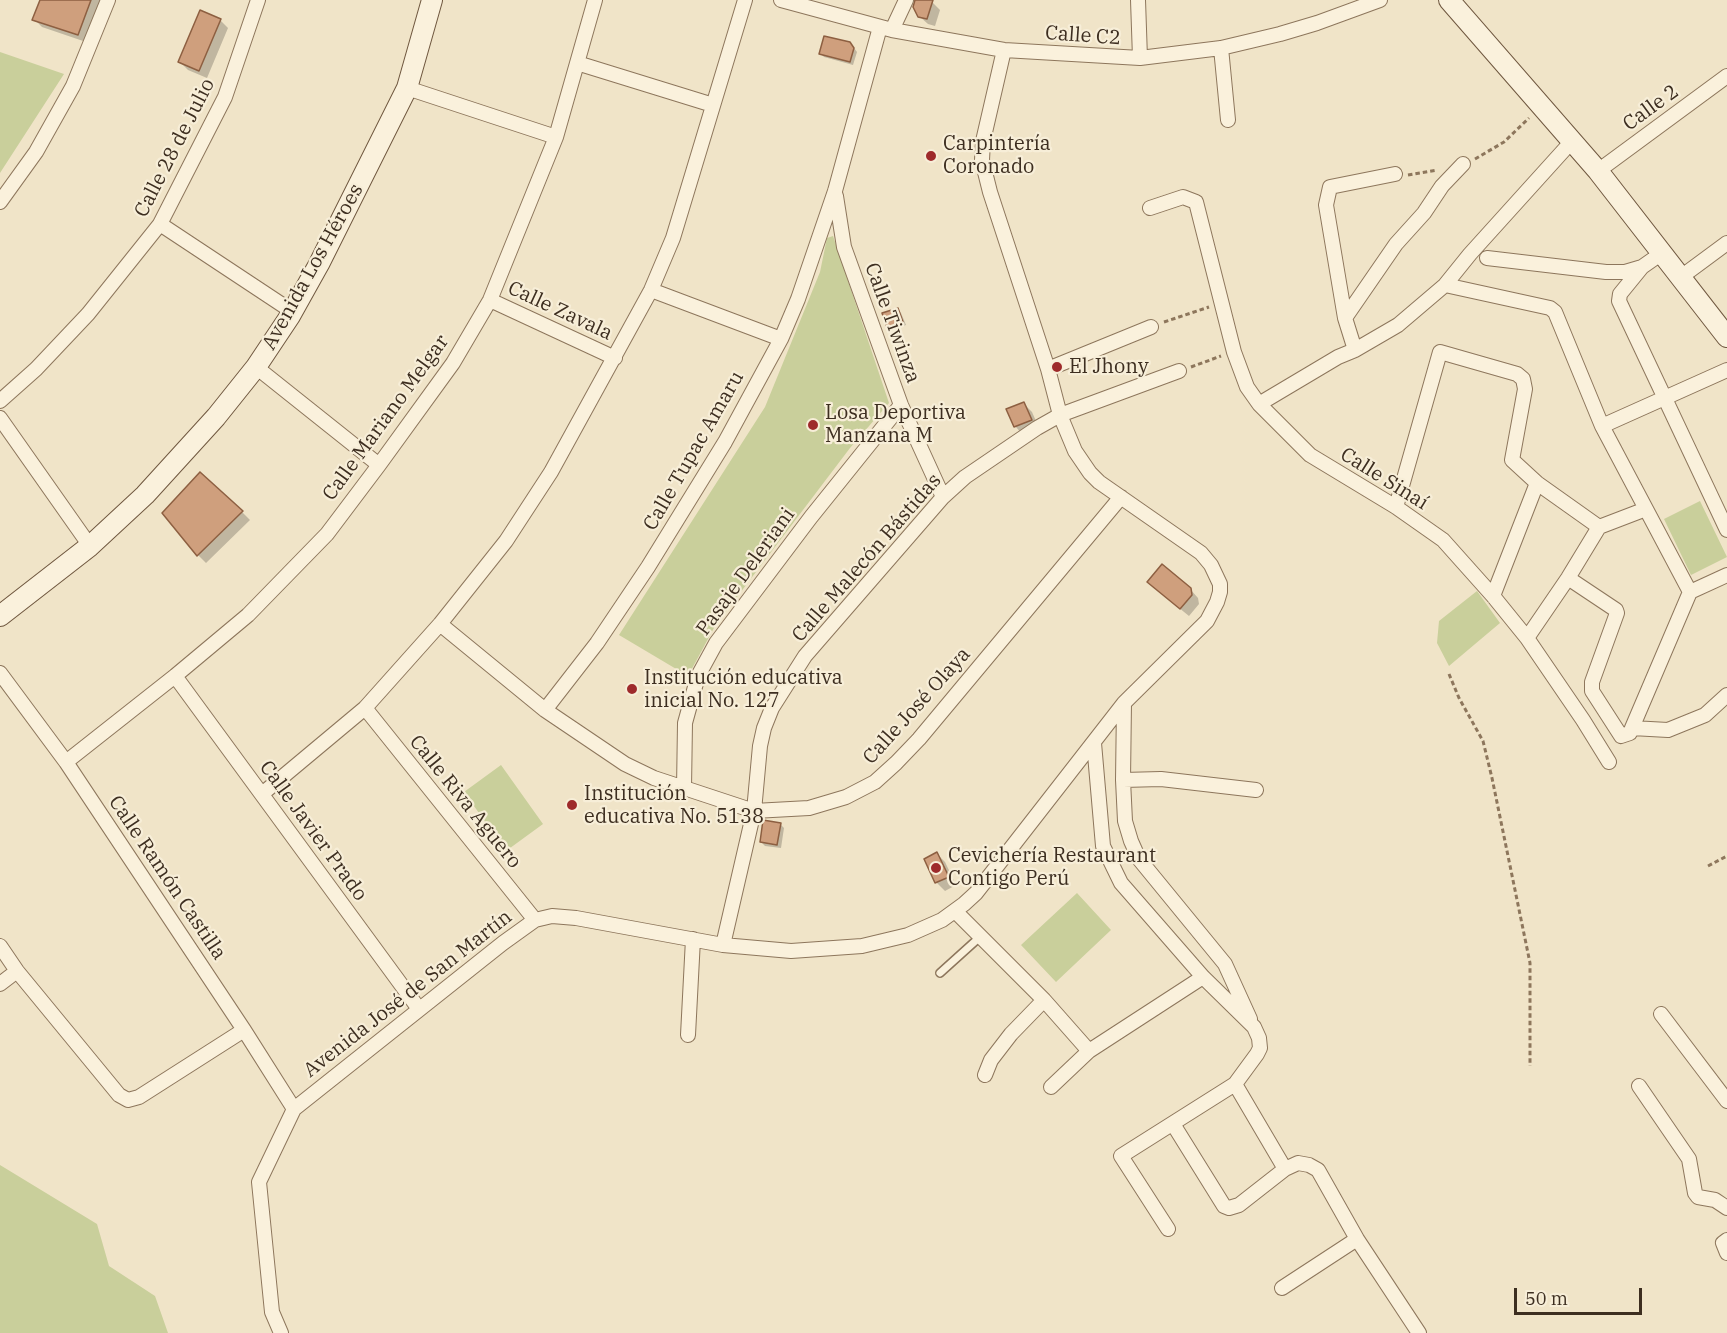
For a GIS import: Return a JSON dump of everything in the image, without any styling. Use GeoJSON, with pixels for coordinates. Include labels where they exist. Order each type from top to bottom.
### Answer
{"type":"FeatureCollection","features":[{"type":"Feature","properties":{"kind":"street"},"geometry":{"type":"LineString","coordinates":[[0,202],[36,152],[73,86],[108,0]]}},
{"type":"Feature","properties":{"kind":"street","name":"Calle 28 de Julio"},"geometry":{"type":"LineString","coordinates":[[0,401],[36,369],[88,314],[160,224],[225,97],[258,0]]}},
{"type":"Feature","properties":{"kind":"street","name":"Avenida Los Héroes"},"geometry":{"type":"LineString","coordinates":[[0,616],[90,546],[145,495],[216,417],[256,367],[293,312],[407,88],[432,0]]}},
{"type":"Feature","properties":{"kind":"street","name":"Calle Mariano Melgar"},"geometry":{"type":"LineString","coordinates":[[66,762],[176,676],[248,615],[319,542],[379,465],[453,363],[490,300],[556,137],[595,0]]}},
{"type":"Feature","properties":{"kind":"street"},"geometry":{"type":"LineString","coordinates":[[262,794],[365,708],[440,624],[506,541],[538,492],[615,358],[651,290],[673,238],[746,0]]}},
{"type":"Feature","properties":{"kind":"street","name":"Calle C2"},"geometry":{"type":"LineString","coordinates":[[781,0],[886,29],[1005,50],[1140,58],[1221,48],[1317,23],[1380,0]]}},
{"type":"Feature","properties":{"kind":"street","name":"Calle Tupac Amaru"},"geometry":{"type":"LineString","coordinates":[[545,710],[597,643],[648,567],[725,442],[781,339],[798,298],[835,191],[886,29],[906,0]]}},
{"type":"Feature","properties":{"kind":"street"},"geometry":{"type":"LineString","coordinates":[[1138,0],[1140,58]]}},
{"type":"Feature","properties":{"kind":"street"},"geometry":{"type":"LineString","coordinates":[[1449,0],[1573,140],[1727,337]]}},
{"type":"Feature","properties":{"kind":"street"},"geometry":{"type":"LineString","coordinates":[[1221,48],[1228,120]]}},
{"type":"Feature","properties":{"kind":"street","name":"Avenida José de San Martín"},"geometry":{"type":"LineString","coordinates":[[281,1333],[272,1312],[258,1182],[294,1109],[419,1009],[535,920],[552,916],[576,918],[723,945],[791,951],[862,946],[908,935],[942,920],[964,904],[986,881],[1125,703],[1207,621],[1217,602],[1220,584],[1211,565],[1201,554],[1099,482],[1075,451],[1060,415],[982,160],[983,141],[1005,50]]}},
{"type":"Feature","properties":{"kind":"street"},"geometry":{"type":"LineString","coordinates":[[577,63],[713,105]]}},
{"type":"Feature","properties":{"kind":"street","name":"Calle 2"},"geometry":{"type":"LineString","coordinates":[[1598,171],[1727,76]]}},
{"type":"Feature","properties":{"kind":"street"},"geometry":{"type":"LineString","coordinates":[[407,88],[556,137]]}},
{"type":"Feature","properties":{"kind":"street"},"geometry":{"type":"LineString","coordinates":[[1259,404],[1338,357],[1355,350],[1398,325],[1445,285],[1573,140]]}},
{"type":"Feature","properties":{"kind":"street"},"geometry":{"type":"LineString","coordinates":[[1345,318],[1396,244],[1424,213],[1442,186],[1463,164]]}},
{"type":"Feature","properties":{"kind":"street"},"geometry":{"type":"LineString","coordinates":[[1355,350],[1345,318],[1326,205],[1330,187],[1401,175]]}},
{"type":"Feature","properties":{"kind":"street","name":"Calle Tiwinza"},"geometry":{"type":"LineString","coordinates":[[835,191],[844,247],[901,405],[943,497]]}},
{"type":"Feature","properties":{"kind":"street","name":"Calle Sinaí"},"geometry":{"type":"LineString","coordinates":[[1150,208],[1183,197],[1196,201],[1234,352],[1247,387],[1259,404],[1310,455],[1396,507],[1443,540],[1527,638],[1609,762]]}},
{"type":"Feature","properties":{"kind":"street"},"geometry":{"type":"LineString","coordinates":[[160,224],[293,312]]}},
{"type":"Feature","properties":{"kind":"street"},"geometry":{"type":"LineString","coordinates":[[1681,277],[1727,243]]}},
{"type":"Feature","properties":{"kind":"street"},"geometry":{"type":"LineString","coordinates":[[1662,253],[1642,267],[1620,294],[1619,300],[1727,530]]}},
{"type":"Feature","properties":{"kind":"street"},"geometry":{"type":"LineString","coordinates":[[1487,258],[1606,272],[1625,272],[1642,267]]}},
{"type":"Feature","properties":{"kind":"street"},"geometry":{"type":"LineString","coordinates":[[1445,285],[1553,309],[1602,426],[1690,592]]}},
{"type":"Feature","properties":{"kind":"street"},"geometry":{"type":"LineString","coordinates":[[651,290],[781,339]]}},
{"type":"Feature","properties":{"kind":"street","name":"Calle Zavala"},"geometry":{"type":"LineString","coordinates":[[490,300],[615,358]]}},
{"type":"Feature","properties":{"kind":"street"},"geometry":{"type":"LineString","coordinates":[[1047,369],[1150,327]]}},
{"type":"Feature","properties":{"kind":"street"},"geometry":{"type":"LineString","coordinates":[[1396,507],[1440,352],[1517,374],[1523,379],[1525,389],[1512,457],[1514,464],[1599,526]]}},
{"type":"Feature","properties":{"kind":"street"},"geometry":{"type":"LineString","coordinates":[[256,367],[379,465]]}},
{"type":"Feature","properties":{"kind":"street"},"geometry":{"type":"LineString","coordinates":[[1602,426],[1727,370]]}},
{"type":"Feature","properties":{"kind":"street","name":"Calle Malecón Bástidas"},"geometry":{"type":"LineString","coordinates":[[723,945],[754,811],[760,746],[764,728],[772,708],[805,656],[943,497],[965,477],[1036,428],[1060,415],[1179,371]]}},
{"type":"Feature","properties":{"kind":"street","name":"Pasaje Deleriani"},"geometry":{"type":"LineString","coordinates":[[684,789],[685,723],[698,676],[716,643],[811,517],[901,405]]}},
{"type":"Feature","properties":{"kind":"street"},"geometry":{"type":"LineString","coordinates":[[0,418],[90,546]]}},
{"type":"Feature","properties":{"kind":"street"},"geometry":{"type":"LineString","coordinates":[[1493,596],[1537,483]]}},
{"type":"Feature","properties":{"kind":"street","name":"Calle José Olaya"},"geometry":{"type":"LineString","coordinates":[[440,624],[545,710],[625,765],[684,789],[754,811],[809,808],[846,797],[875,782],[919,739],[1121,497]]}},
{"type":"Feature","properties":{"kind":"street"},"geometry":{"type":"LineString","coordinates":[[1527,638],[1568,578],[1599,526],[1646,509]]}},
{"type":"Feature","properties":{"kind":"street"},"geometry":{"type":"LineString","coordinates":[[1568,578],[1616,610],[1617,613],[1592,682],[1592,691],[1621,736],[1630,733],[1690,592],[1727,575]]}},
{"type":"Feature","properties":{"kind":"street","name":"Calle Ramón Castilla"},"geometry":{"type":"LineString","coordinates":[[0,673],[66,762],[294,1109]]}},
{"type":"Feature","properties":{"kind":"street","name":"Calle Javier Prado"},"geometry":{"type":"LineString","coordinates":[[176,676],[419,1009]]}},
{"type":"Feature","properties":{"kind":"street"},"geometry":{"type":"LineString","coordinates":[[1632,728],[1668,730],[1705,715],[1727,695]]}},
{"type":"Feature","properties":{"kind":"street"},"geometry":{"type":"LineString","coordinates":[[1125,703],[1123,780],[1125,821],[1139,859],[1225,964],[1259,1038],[1260,1048],[1235,1084],[1121,1156],[1168,1229]]}},
{"type":"Feature","properties":{"kind":"street","name":"Calle Riva Aguero"},"geometry":{"type":"LineString","coordinates":[[365,708],[535,920]]}},
{"type":"Feature","properties":{"kind":"street"},"geometry":{"type":"LineString","coordinates":[[1094,743],[1103,846],[1121,883],[1203,976],[1254,1027]]}},
{"type":"Feature","properties":{"kind":"street"},"geometry":{"type":"LineString","coordinates":[[1123,780],[1161,779],[1256,790]]}},
{"type":"Feature","properties":{"kind":"street"},"geometry":{"type":"LineString","coordinates":[[955,910],[1044,1000],[1089,1051]]}},
{"type":"Feature","properties":{"kind":"street"},"geometry":{"type":"LineString","coordinates":[[688,1035],[693,939]]}},
{"type":"Feature","properties":{"kind":"street"},"geometry":{"type":"LineString","coordinates":[[0,946],[17,971],[119,1095],[128,1100],[139,1097],[244,1030]]}},
{"type":"Feature","properties":{"kind":"street"},"geometry":{"type":"LineString","coordinates":[[0,984],[17,971]]}},
{"type":"Feature","properties":{"kind":"street"},"geometry":{"type":"LineString","coordinates":[[1052,1087],[1089,1051],[1203,976]]}},
{"type":"Feature","properties":{"kind":"street"},"geometry":{"type":"LineString","coordinates":[[985,1075],[991,1060],[1011,1034],[1044,1000]]}},
{"type":"Feature","properties":{"kind":"street"},"geometry":{"type":"LineString","coordinates":[[1661,1014],[1727,1101]]}},
{"type":"Feature","properties":{"kind":"street"},"geometry":{"type":"LineString","coordinates":[[1235,1084],[1285,1169]]}},
{"type":"Feature","properties":{"kind":"street"},"geometry":{"type":"LineString","coordinates":[[1639,1086],[1689,1159],[1698,1197],[1715,1200],[1727,1208]]}},
{"type":"Feature","properties":{"kind":"street"},"geometry":{"type":"LineString","coordinates":[[1173,1124],[1224,1206],[1229,1208],[1239,1205],[1285,1169],[1298,1163],[1318,1170],[1357,1239],[1419,1333]]}},
{"type":"Feature","properties":{"kind":"street"},"geometry":{"type":"LineString","coordinates":[[1282,1288],[1357,1239]]}},
{"type":"Feature","properties":{"kind":"lane"},"geometry":{"type":"LineString","coordinates":[[940,973],[981,936]]}},
{"type":"Feature","properties":{"kind":"path"},"geometry":{"type":"LineString","coordinates":[[1401,175],[1463,164],[1489,153],[1504,142],[1542,105]]}},
{"type":"Feature","properties":{"kind":"path"},"geometry":{"type":"LineString","coordinates":[[1150,327],[1222,303]]}},
{"type":"Feature","properties":{"kind":"path"},"geometry":{"type":"LineString","coordinates":[[1179,371],[1234,352]]}},
{"type":"Feature","properties":{"kind":"path"},"geometry":{"type":"LineString","coordinates":[[1449,674],[1459,698],[1483,741],[1500,812],[1530,963],[1530,1066]]}},
{"type":"Feature","properties":{"kind":"path"},"geometry":{"type":"LineString","coordinates":[[1708,866],[1727,856]]}},
{"type":"Feature","properties":{"kind":"green space"},"geometry":{"type":"Polygon","coordinates":[[[0,52],[64,74],[0,173],[0,52]]]}},
{"type":"Feature","properties":{"kind":"green space"},"geometry":{"type":"Polygon","coordinates":[[[833,236],[889,403],[850,448],[715,626],[688,676],[619,635],[765,407],[820,272],[827,238],[833,236]]]}},
{"type":"Feature","properties":{"kind":"green space"},"geometry":{"type":"Polygon","coordinates":[[[1700,501],[1727,557],[1691,575],[1664,519],[1700,501]]]}},
{"type":"Feature","properties":{"kind":"green space"},"geometry":{"type":"Polygon","coordinates":[[[1477,591],[1500,623],[1449,666],[1437,643],[1439,621],[1477,591]]]}},
{"type":"Feature","properties":{"kind":"green space"},"geometry":{"type":"Polygon","coordinates":[[[501,765],[543,824],[506,851],[464,792],[501,765]]]}},
{"type":"Feature","properties":{"kind":"green space"},"geometry":{"type":"Polygon","coordinates":[[[1077,893],[1111,930],[1056,982],[1021,945],[1077,893]]]}},
{"type":"Feature","properties":{"kind":"green space"},"geometry":{"type":"Polygon","coordinates":[[[0,1165],[97,1224],[109,1266],[155,1296],[168,1333],[0,1333],[0,1165]]]}},
{"type":"Feature","properties":{"kind":"building"},"geometry":{"type":"Polygon","coordinates":[[[40,0],[91,0],[78,35],[32,20],[40,0]]]}},
{"type":"Feature","properties":{"kind":"building"},"geometry":{"type":"Polygon","coordinates":[[[915,0],[933,0],[927,19],[918,17],[913,7],[915,0]]]}},
{"type":"Feature","properties":{"kind":"building"},"geometry":{"type":"Polygon","coordinates":[[[200,10],[221,19],[199,71],[178,62],[200,10]]]}},
{"type":"Feature","properties":{"kind":"building"},"geometry":{"type":"Polygon","coordinates":[[[824,36],[850,42],[854,48],[850,62],[819,54],[824,36]]]}},
{"type":"Feature","properties":{"kind":"building"},"geometry":{"type":"Polygon","coordinates":[[[898,308],[903,322],[887,328],[882,313],[898,308]]]}},
{"type":"Feature","properties":{"kind":"building"},"geometry":{"type":"Polygon","coordinates":[[[1024,402],[1032,420],[1014,427],[1006,409],[1024,402]]]}},
{"type":"Feature","properties":{"kind":"building"},"geometry":{"type":"Polygon","coordinates":[[[200,472],[243,511],[197,556],[162,513],[200,472]]]}},
{"type":"Feature","properties":{"kind":"building"},"geometry":{"type":"Polygon","coordinates":[[[1162,564],[1191,588],[1192,595],[1180,609],[1147,582],[1162,564]]]}},
{"type":"Feature","properties":{"kind":"building"},"geometry":{"type":"Polygon","coordinates":[[[763,820],[781,823],[777,845],[760,842],[763,820]]]}},
{"type":"Feature","properties":{"kind":"building","name":"Cevichería Restaurant Contigo Perú"},"geometry":{"type":"Polygon","coordinates":[[[937,852],[949,877],[935,883],[924,859],[937,852]]]}},
{"type":"Feature","properties":{"kind":"place","name":"Carpintería Coronado"},"geometry":{"type":"Point","coordinates":[931,156]}},
{"type":"Feature","properties":{"kind":"place","name":"El Jhony"},"geometry":{"type":"Point","coordinates":[1057,367]}},
{"type":"Feature","properties":{"kind":"place","name":"Losa Deportiva Manzana M"},"geometry":{"type":"Point","coordinates":[813,425]}},
{"type":"Feature","properties":{"kind":"place","name":"Institución educativa inicial No. 127"},"geometry":{"type":"Point","coordinates":[632,689]}},
{"type":"Feature","properties":{"kind":"place","name":"Institución educativa No. 5138"},"geometry":{"type":"Point","coordinates":[572,805]}},
{"type":"Feature","properties":{"kind":"place","name":"Cevichería Restaurant Contigo Perú"},"geometry":{"type":"Point","coordinates":[936,868]}}]}
